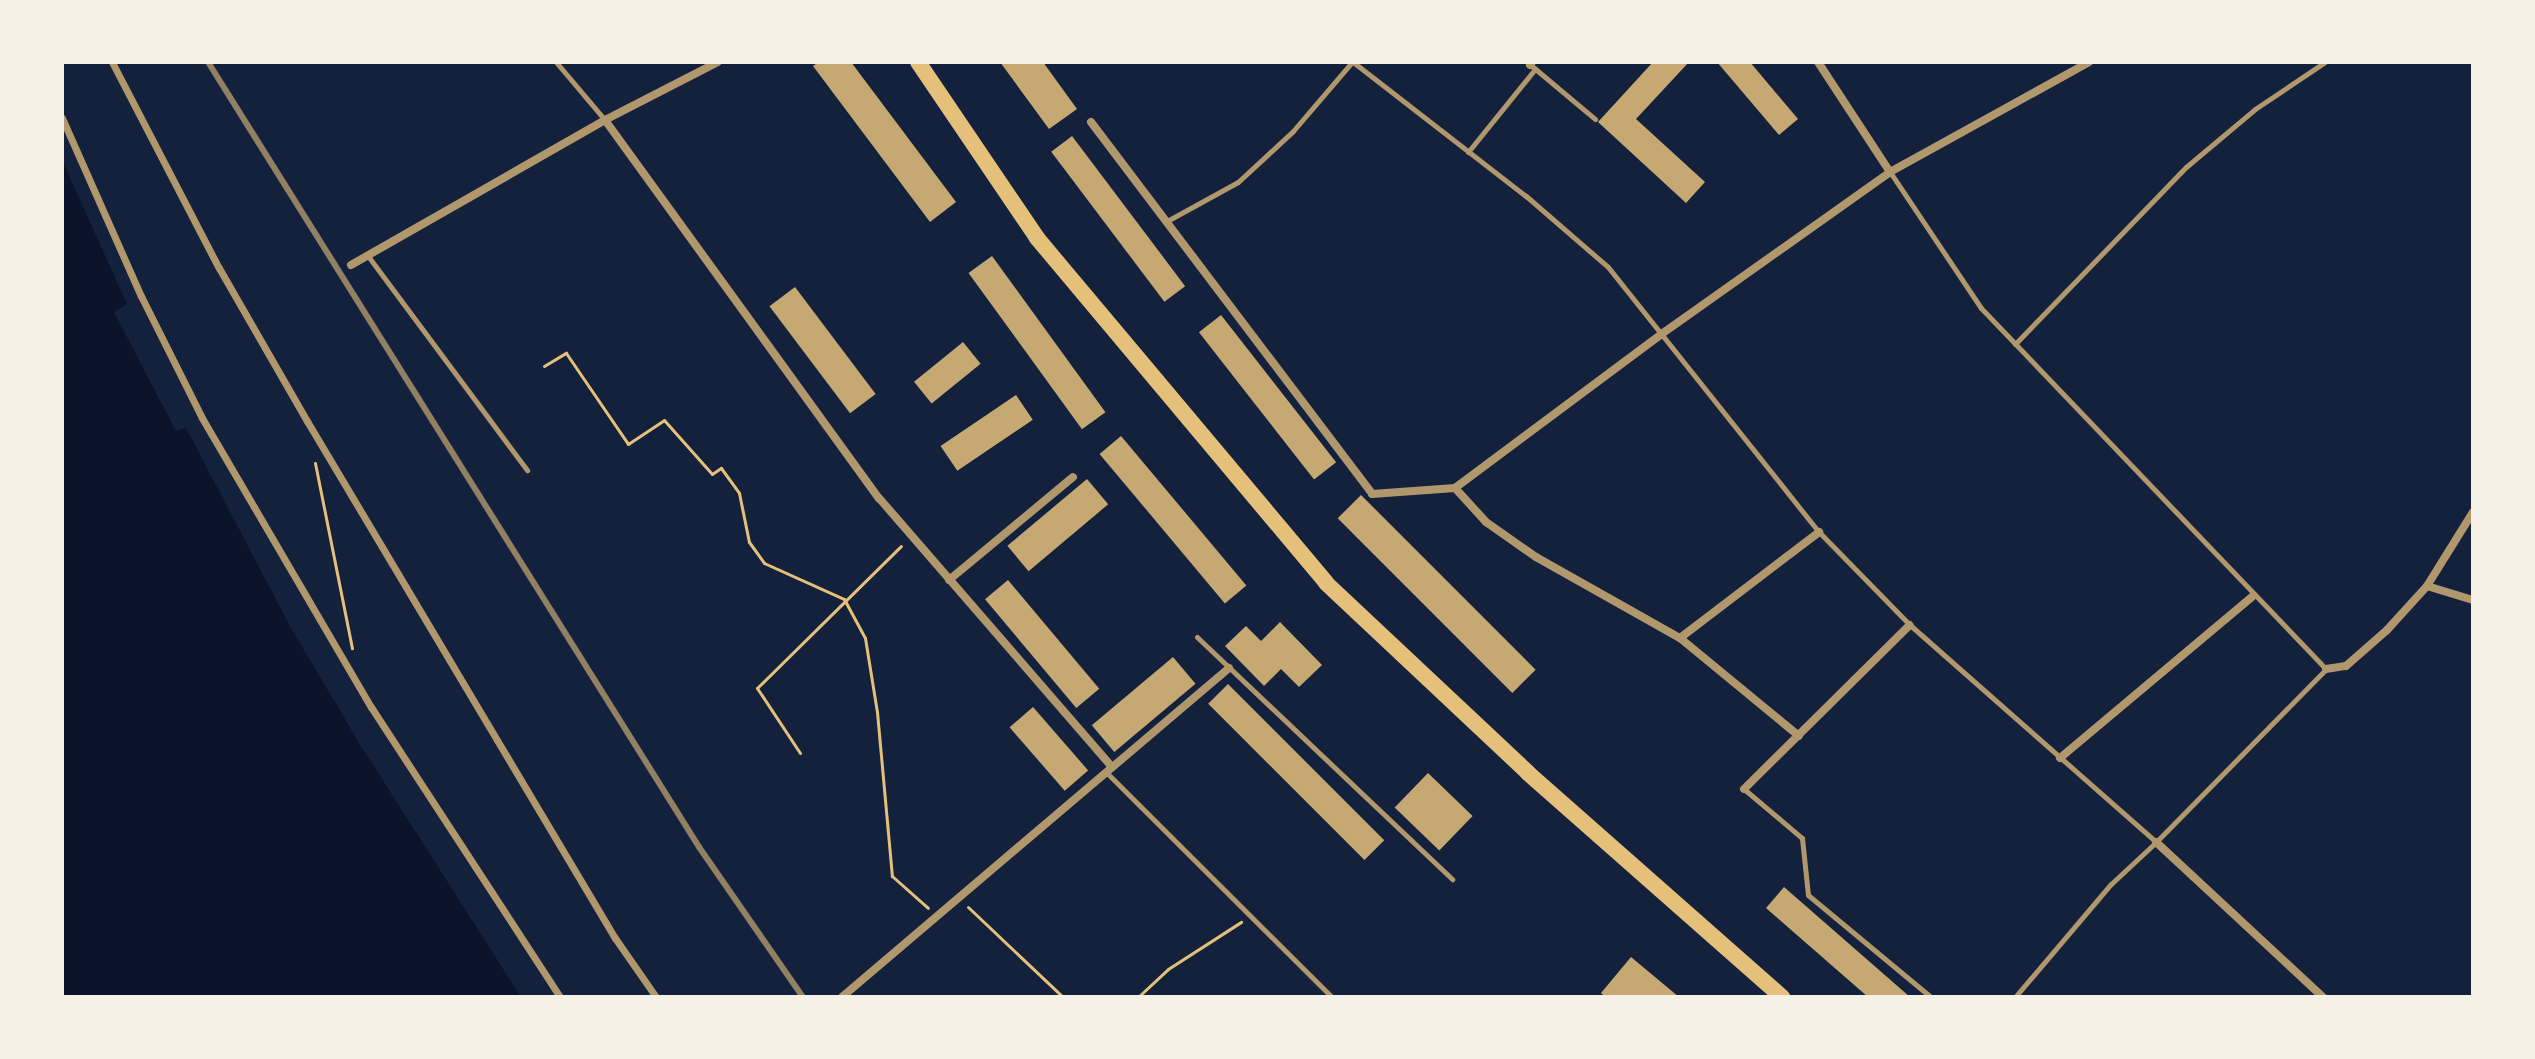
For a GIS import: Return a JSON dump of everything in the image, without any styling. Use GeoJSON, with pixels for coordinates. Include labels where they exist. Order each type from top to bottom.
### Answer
{"type":"FeatureCollection","features":[{"type":"Feature","properties":{"kind":"main road"},"geometry":{"type":"LineString","coordinates":[[918,62],[1037,238],[1326,583],[1528,773],[1782,997]]}},
{"type":"Feature","properties":{"kind":"street"},"geometry":{"type":"LineString","coordinates":[[112,62],[212,255],[307,421],[615,938],[656,997]]}},
{"type":"Feature","properties":{"kind":"street"},"geometry":{"type":"LineString","coordinates":[[351,265],[605,120],[718,62]]}},
{"type":"Feature","properties":{"kind":"street"},"geometry":{"type":"LineString","coordinates":[[1818,62],[1890,172]]}},
{"type":"Feature","properties":{"kind":"street"},"geometry":{"type":"LineString","coordinates":[[1091,122],[1372,494],[1455,488],[1663,333],[1890,172],[2089,62]]}},
{"type":"Feature","properties":{"kind":"street"},"geometry":{"type":"LineString","coordinates":[[62,118],[141,296],[202,418],[371,707],[560,997]]}},
{"type":"Feature","properties":{"kind":"street"},"geometry":{"type":"LineString","coordinates":[[605,120],[809,407],[912,537],[1109,770]]}},
{"type":"Feature","properties":{"kind":"street"},"geometry":{"type":"LineString","coordinates":[[949,580],[1073,477]]}},
{"type":"Feature","properties":{"kind":"street"},"geometry":{"type":"LineString","coordinates":[[1455,488],[1486,522],[1536,557],[1680,638],[1799,736]]}},
{"type":"Feature","properties":{"kind":"street"},"geometry":{"type":"LineString","coordinates":[[2326,669],[2346,666],[2427,586],[2473,512]]}},
{"type":"Feature","properties":{"kind":"street"},"geometry":{"type":"LineString","coordinates":[[1680,638],[1819,532]]}},
{"type":"Feature","properties":{"kind":"street"},"geometry":{"type":"LineString","coordinates":[[2427,586],[2473,600]]}},
{"type":"Feature","properties":{"kind":"street"},"geometry":{"type":"LineString","coordinates":[[2060,758],[2252,597]]}},
{"type":"Feature","properties":{"kind":"street"},"geometry":{"type":"LineString","coordinates":[[1744,789],[1910,625]]}},
{"type":"Feature","properties":{"kind":"street"},"geometry":{"type":"LineString","coordinates":[[842,997],[1229,668]]}},
{"type":"Feature","properties":{"kind":"street"},"geometry":{"type":"LineString","coordinates":[[2156,842],[2323,997]]}},
{"type":"Feature","properties":{"kind":"lane"},"geometry":{"type":"LineString","coordinates":[[556,62],[605,120]]}},
{"type":"Feature","properties":{"kind":"lane"},"geometry":{"type":"LineString","coordinates":[[1167,221],[1238,182],[1293,131],[1352,62],[1526,196],[1608,267],[1819,532],[1910,625],[2156,842]]}},
{"type":"Feature","properties":{"kind":"lane"},"geometry":{"type":"LineString","coordinates":[[2015,344],[2186,167],[2255,109],[2325,62]]}},
{"type":"Feature","properties":{"kind":"lane"},"geometry":{"type":"LineString","coordinates":[[1468,152],[1531,64],[1595,119]]}},
{"type":"Feature","properties":{"kind":"lane"},"geometry":{"type":"LineString","coordinates":[[1890,172],[1981,308],[2252,597],[2326,669],[2111,884],[2015,997]]}},
{"type":"Feature","properties":{"kind":"lane"},"geometry":{"type":"LineString","coordinates":[[368,256],[527,470]]}},
{"type":"Feature","properties":{"kind":"lane"},"geometry":{"type":"LineString","coordinates":[[1197,637],[1452,879]]}},
{"type":"Feature","properties":{"kind":"lane"},"geometry":{"type":"LineString","coordinates":[[1109,770],[1332,997]]}},
{"type":"Feature","properties":{"kind":"lane"},"geometry":{"type":"LineString","coordinates":[[1744,789],[1802,838],[1808,895],[1931,997]]}},
{"type":"Feature","properties":{"kind":"path"},"geometry":{"type":"LineString","coordinates":[[544,366],[566,353],[628,444],[664,420],[712,474],[721,468],[739,493],[749,542],[764,563],[844,599],[865,638],[877,712],[892,876],[938,916]]}},
{"type":"Feature","properties":{"kind":"path"},"geometry":{"type":"LineString","coordinates":[[313,453],[354,656]]}},
{"type":"Feature","properties":{"kind":"path"},"geometry":{"type":"LineString","coordinates":[[800,753],[757,688],[844,599],[912,537]]}},
{"type":"Feature","properties":{"kind":"path"},"geometry":{"type":"LineString","coordinates":[[959,899],[1063,997]]}},
{"type":"Feature","properties":{"kind":"path"},"geometry":{"type":"LineString","coordinates":[[1138,997],[1168,969],[1250,915]]}},
{"type":"Feature","properties":{"kind":"water"},"geometry":{"type":"Polygon","coordinates":[[[62,160],[127,304],[114,312],[176,431],[186,428],[291,628],[361,746],[521,997],[62,997],[62,160]]]}},
{"type":"Feature","properties":{"kind":"building"},"geometry":{"type":"Polygon","coordinates":[[[819,62],[851,62],[956,202],[930,222],[813,66],[819,62]]]}},
{"type":"Feature","properties":{"kind":"building"},"geometry":{"type":"Polygon","coordinates":[[[1000,62],[1043,62],[1077,109],[1049,129],[1000,62]]]}},
{"type":"Feature","properties":{"kind":"building"},"geometry":{"type":"Polygon","coordinates":[[[1653,62],[1689,62],[1636,119],[1705,182],[1686,203],[1598,122],[1653,62]]]}},
{"type":"Feature","properties":{"kind":"building"},"geometry":{"type":"Polygon","coordinates":[[[1717,62],[1750,62],[1798,119],[1779,135],[1717,62]]]}},
{"type":"Feature","properties":{"kind":"building"},"geometry":{"type":"Polygon","coordinates":[[[1072,136],[1185,286],[1164,302],[1051,152],[1072,136]]]}},
{"type":"Feature","properties":{"kind":"building"},"geometry":{"type":"Polygon","coordinates":[[[992,256],[1105,412],[1082,429],[969,273],[992,256]]]}},
{"type":"Feature","properties":{"kind":"building"},"geometry":{"type":"Polygon","coordinates":[[[795,287],[876,394],[850,413],[769,306],[795,287]]]}},
{"type":"Feature","properties":{"kind":"building"},"geometry":{"type":"Polygon","coordinates":[[[1221,315],[1336,462],[1314,480],[1199,332],[1221,315]]]}},
{"type":"Feature","properties":{"kind":"building"},"geometry":{"type":"Polygon","coordinates":[[[963,342],[981,364],[932,403],[914,382],[963,342]]]}},
{"type":"Feature","properties":{"kind":"building"},"geometry":{"type":"Polygon","coordinates":[[[1016,395],[1033,420],[957,471],[941,446],[1016,395]]]}},
{"type":"Feature","properties":{"kind":"building"},"geometry":{"type":"Polygon","coordinates":[[[1121,436],[1246,585],[1225,603],[1100,454],[1121,436]]]}},
{"type":"Feature","properties":{"kind":"building"},"geometry":{"type":"Polygon","coordinates":[[[1087,479],[1108,504],[1029,571],[1007,546],[1087,479]]]}},
{"type":"Feature","properties":{"kind":"building"},"geometry":{"type":"Polygon","coordinates":[[[1361,495],[1536,670],[1512,693],[1338,518],[1361,495]]]}},
{"type":"Feature","properties":{"kind":"building"},"geometry":{"type":"Polygon","coordinates":[[[1008,580],[1099,689],[1076,708],[985,599],[1008,580]]]}},
{"type":"Feature","properties":{"kind":"building"},"geometry":{"type":"Polygon","coordinates":[[[1280,622],[1322,665],[1299,687],[1281,669],[1264,686],[1225,646],[1246,626],[1261,641],[1280,622]]]}},
{"type":"Feature","properties":{"kind":"building"},"geometry":{"type":"Polygon","coordinates":[[[1173,657],[1195,684],[1114,752],[1092,725],[1173,657]]]}},
{"type":"Feature","properties":{"kind":"building"},"geometry":{"type":"Polygon","coordinates":[[[1228,684],[1384,840],[1364,860],[1208,704],[1228,684]]]}},
{"type":"Feature","properties":{"kind":"building"},"geometry":{"type":"Polygon","coordinates":[[[1033,707],[1088,770],[1065,791],[1010,727],[1033,707]]]}},
{"type":"Feature","properties":{"kind":"building"},"geometry":{"type":"Polygon","coordinates":[[[1428,773],[1473,816],[1439,851],[1395,808],[1428,773]]]}},
{"type":"Feature","properties":{"kind":"building"},"geometry":{"type":"Polygon","coordinates":[[[1784,887],[1910,997],[1868,997],[1766,908],[1784,887]]]}},
{"type":"Feature","properties":{"kind":"building"},"geometry":{"type":"Polygon","coordinates":[[[1631,957],[1679,997],[1605,997],[1601,993],[1631,957]]]}},
{"type":"Feature","properties":{"kind":"railway"},"geometry":{"type":"LineString","coordinates":[[208,62],[699,847],[803,997]]}}]}
